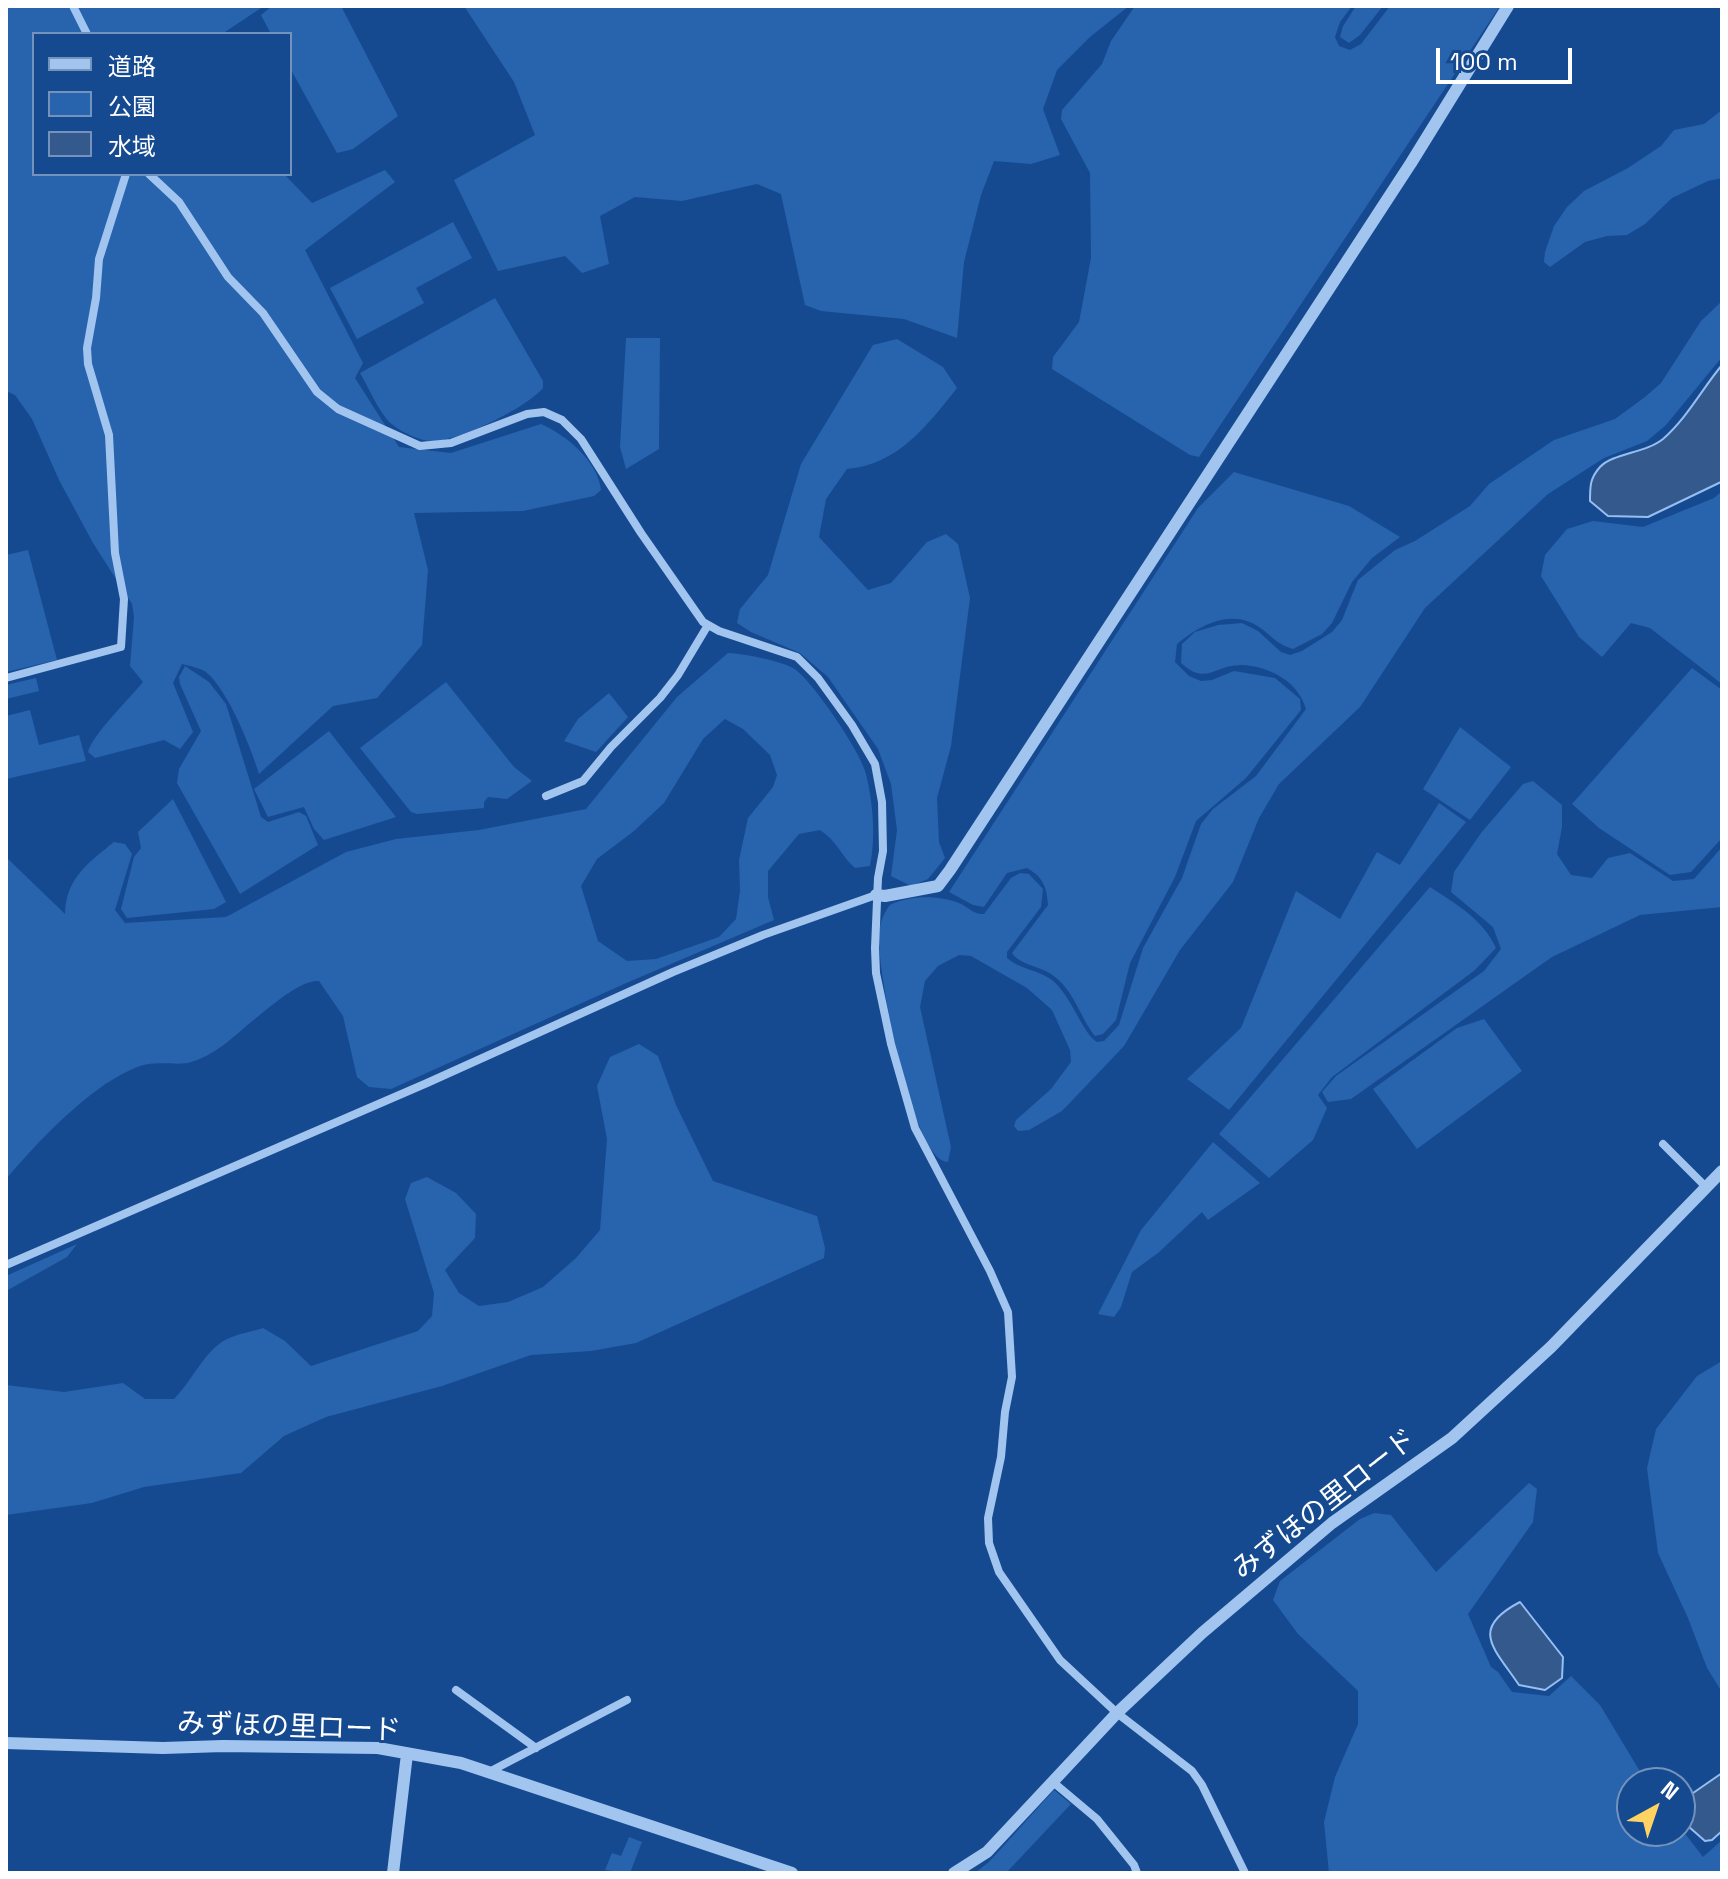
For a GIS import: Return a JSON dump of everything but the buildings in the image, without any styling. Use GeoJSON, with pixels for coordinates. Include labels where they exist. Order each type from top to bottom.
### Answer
{"type":"FeatureCollection","features":[{"type":"Feature","properties":{"kind":"street"},"geometry":{"type":"LineString","coordinates":[[73,6],[86,32]]}},
{"type":"Feature","properties":{"kind":"street"},"geometry":{"type":"LineString","coordinates":[[6,1265],[763,935],[876,895],[938,886],[1411,163],[1508,6]]}},
{"type":"Feature","properties":{"kind":"street"},"geometry":{"type":"LineString","coordinates":[[6,678],[121,647],[124,599],[115,553],[109,435],[88,364],[87,348],[99,259],[125,176]]}},
{"type":"Feature","properties":{"kind":"street"},"geometry":{"type":"LineString","coordinates":[[151,176],[179,202],[228,277],[263,313],[317,392],[338,409],[420,446],[451,443],[527,414],[544,412],[562,420],[581,439],[703,622],[719,631],[797,657],[818,678],[852,725],[875,764],[882,802],[883,851],[876,895],[876,973],[885,1020],[915,1128],[990,1271],[1008,1312],[1012,1377],[1001,1457],[988,1518],[989,1543],[999,1572],[1060,1660],[1117,1713],[1192,1771],[1202,1785],[1245,1873]]}},
{"type":"Feature","properties":{"kind":"street"},"geometry":{"type":"LineString","coordinates":[[546,796],[583,781],[611,747],[660,698],[678,675],[708,625]]}},
{"type":"Feature","properties":{"kind":"street"},"geometry":{"type":"LineString","coordinates":[[1663,1144],[1706,1187]]}},
{"type":"Feature","properties":{"kind":"street","name":"みずほの里ロード"},"geometry":{"type":"LineString","coordinates":[[954,1873],[987,1852],[1117,1713],[1202,1633],[1332,1523],[1452,1438],[1551,1347],[1722,1171]]}},
{"type":"Feature","properties":{"kind":"street"},"geometry":{"type":"LineString","coordinates":[[456,1690],[536,1748]]}},
{"type":"Feature","properties":{"kind":"street"},"geometry":{"type":"LineString","coordinates":[[489,1772],[627,1700]]}},
{"type":"Feature","properties":{"kind":"street","name":"みずほの里ロード"},"geometry":{"type":"LineString","coordinates":[[6,1743],[163,1748],[378,1748],[461,1763],[792,1873]]}},
{"type":"Feature","properties":{"kind":"street"},"geometry":{"type":"LineString","coordinates":[[393,1873],[407,1754]]}},
{"type":"Feature","properties":{"kind":"street"},"geometry":{"type":"LineString","coordinates":[[1053,1782],[1097,1819],[1137,1873]]}},
{"type":"Feature","properties":{"kind":"green space"},"geometry":{"type":"Polygon","coordinates":[[[6,6],[264,6],[225,32],[32,32],[32,176],[286,176],[312,203],[385,170],[395,182],[305,250],[363,363],[355,378],[399,447],[451,453],[541,424],[579,450],[594,469],[601,490],[594,496],[523,511],[414,513],[428,570],[422,645],[377,698],[333,706],[259,774],[245,735],[214,680],[198,668],[182,664],[173,683],[193,732],[180,749],[164,740],[95,758],[88,752],[91,745],[143,682],[130,666],[134,617],[132,604],[93,543],[59,480],[32,419],[15,395],[6,391],[6,6]]]}},
{"type":"Feature","properties":{"kind":"green space"},"geometry":{"type":"Polygon","coordinates":[[[272,6],[341,6],[398,116],[353,149],[337,153],[292,72],[292,32],[270,32],[261,15],[272,6]]]}},
{"type":"Feature","properties":{"kind":"green space"},"geometry":{"type":"Polygon","coordinates":[[[464,6],[1129,6],[1090,37],[1057,70],[1043,109],[1060,155],[1031,164],[994,161],[981,195],[964,262],[957,338],[904,319],[821,311],[805,305],[781,194],[757,184],[682,201],[635,197],[600,216],[609,264],[582,273],[565,256],[498,271],[454,180],[535,135],[514,82],[464,6]]]}},
{"type":"Feature","properties":{"kind":"green space"},"geometry":{"type":"Polygon","coordinates":[[[1135,6],[1352,6],[1340,22],[1335,37],[1339,46],[1350,50],[1361,44],[1390,6],[1500,6],[1199,457],[1190,455],[1052,369],[1053,357],[1079,322],[1091,258],[1090,173],[1061,119],[1062,110],[1102,64],[1111,41],[1135,6]]]}},
{"type":"Feature","properties":{"kind":"green space"},"geometry":{"type":"Polygon","coordinates":[[[1356,6],[1383,6],[1360,35],[1349,43],[1340,37],[1356,6]]]}},
{"type":"Feature","properties":{"kind":"green space"},"geometry":{"type":"Polygon","coordinates":[[[1722,110],[1722,178],[1708,181],[1672,198],[1645,224],[1627,235],[1585,242],[1550,267],[1544,262],[1554,226],[1567,207],[1584,191],[1661,146],[1674,130],[1704,124],[1722,110]]]}},
{"type":"Feature","properties":{"kind":"green space"},"geometry":{"type":"Polygon","coordinates":[[[453,222],[472,258],[416,288],[424,303],[357,339],[330,288],[453,222]]]}},
{"type":"Feature","properties":{"kind":"green space"},"geometry":{"type":"Polygon","coordinates":[[[495,298],[543,381],[543,388],[508,414],[475,430],[444,440],[423,440],[388,421],[360,373],[495,298]]]}},
{"type":"Feature","properties":{"kind":"green space"},"geometry":{"type":"Polygon","coordinates":[[[1722,301],[1722,357],[1666,425],[1647,441],[1604,458],[1548,494],[1425,608],[1360,707],[1279,784],[1259,818],[1233,882],[1180,950],[1124,1046],[1062,1111],[1029,1130],[1018,1131],[1014,1126],[1016,1120],[1051,1089],[1071,1062],[1070,1050],[1052,1010],[1027,988],[971,956],[959,955],[938,966],[925,981],[920,1007],[951,1147],[948,1162],[935,1154],[922,1132],[910,1100],[884,988],[879,934],[890,905],[907,899],[935,898],[953,901],[984,914],[1011,878],[1020,873],[1029,874],[1043,889],[1041,907],[1007,952],[1007,958],[1052,980],[1065,995],[1086,1031],[1097,1042],[1104,1041],[1119,1025],[1143,948],[1182,878],[1201,824],[1213,809],[1256,776],[1306,709],[1289,683],[1262,668],[1241,665],[1204,674],[1190,670],[1181,663],[1182,644],[1195,632],[1218,625],[1242,623],[1258,631],[1281,652],[1290,655],[1332,632],[1342,620],[1358,580],[1395,550],[1470,506],[1489,484],[1554,440],[1615,419],[1645,397],[1661,383],[1701,321],[1722,301]]]}},
{"type":"Feature","properties":{"kind":"green space"},"geometry":{"type":"Polygon","coordinates":[[[626,338],[660,338],[659,449],[626,469],[620,447],[626,338]]]}},
{"type":"Feature","properties":{"kind":"green space"},"geometry":{"type":"Polygon","coordinates":[[[897,339],[943,367],[957,388],[922,429],[896,452],[865,466],[847,469],[826,499],[819,537],[868,590],[891,583],[927,542],[946,534],[958,544],[970,598],[951,746],[937,798],[939,842],[945,858],[928,879],[911,886],[891,876],[897,830],[891,784],[878,749],[828,677],[800,653],[737,623],[740,609],[768,575],[801,464],[873,345],[897,339]]]}},
{"type":"Feature","properties":{"kind":"green space"},"geometry":{"type":"Polygon","coordinates":[[[1234,472],[1349,506],[1400,537],[1372,558],[1352,582],[1332,623],[1322,634],[1293,649],[1240,619],[1207,625],[1177,644],[1175,662],[1189,676],[1201,681],[1212,680],[1234,671],[1275,678],[1300,699],[1301,710],[1246,778],[1196,821],[1175,877],[1130,963],[1116,1020],[1103,1034],[1095,1036],[1059,980],[1012,953],[1048,905],[1045,888],[1037,875],[1027,868],[1007,873],[984,907],[973,905],[949,892],[1198,508],[1234,472]]]}},
{"type":"Feature","properties":{"kind":"green space"},"geometry":{"type":"Polygon","coordinates":[[[1722,491],[1722,684],[1650,628],[1631,623],[1602,657],[1579,637],[1541,576],[1545,555],[1567,529],[1593,521],[1643,527],[1714,498],[1722,491]]]}},
{"type":"Feature","properties":{"kind":"green space"},"geometry":{"type":"Polygon","coordinates":[[[28,550],[57,660],[6,672],[6,555],[28,550]]]}},
{"type":"Feature","properties":{"kind":"green space"},"geometry":{"type":"Polygon","coordinates":[[[728,653],[779,662],[801,675],[835,717],[866,774],[873,820],[870,866],[855,868],[820,830],[799,834],[768,871],[768,897],[774,920],[391,1089],[369,1087],[357,1077],[343,1016],[319,981],[308,983],[281,998],[224,1045],[203,1058],[181,1064],[144,1065],[104,1085],[52,1129],[6,1179],[6,857],[65,914],[69,891],[80,872],[114,842],[125,844],[132,854],[115,910],[125,923],[226,917],[346,852],[396,839],[479,830],[586,809],[677,697],[728,653]],[[725,719],[703,739],[664,803],[597,859],[581,886],[598,941],[627,961],[656,959],[719,937],[736,919],[740,891],[739,860],[748,818],[773,787],[777,775],[770,755],[743,729],[725,719]]]}},
{"type":"Feature","properties":{"kind":"green space"},"geometry":{"type":"Polygon","coordinates":[[[185,666],[209,682],[226,704],[261,817],[268,822],[299,812],[306,816],[318,845],[240,894],[177,783],[179,769],[201,731],[180,684],[179,677],[185,666]]]}},
{"type":"Feature","properties":{"kind":"green space"},"geometry":{"type":"Polygon","coordinates":[[[1692,668],[1722,690],[1722,838],[1691,872],[1670,875],[1599,828],[1572,804],[1692,668]]]}},
{"type":"Feature","properties":{"kind":"green space"},"geometry":{"type":"Polygon","coordinates":[[[36,678],[39,691],[6,699],[6,685],[36,678]]]}},
{"type":"Feature","properties":{"kind":"green space"},"geometry":{"type":"Polygon","coordinates":[[[446,682],[514,767],[532,781],[507,799],[488,797],[484,808],[417,814],[411,812],[360,748],[446,682]]]}},
{"type":"Feature","properties":{"kind":"green space"},"geometry":{"type":"Polygon","coordinates":[[[609,693],[628,717],[596,752],[564,741],[578,719],[609,693]]]}},
{"type":"Feature","properties":{"kind":"green space"},"geometry":{"type":"Polygon","coordinates":[[[30,710],[39,745],[79,735],[86,761],[6,779],[6,716],[30,710]]]}},
{"type":"Feature","properties":{"kind":"green space"},"geometry":{"type":"Polygon","coordinates":[[[1460,727],[1511,767],[1470,820],[1423,789],[1460,727]]]}},
{"type":"Feature","properties":{"kind":"green space"},"geometry":{"type":"Polygon","coordinates":[[[329,731],[396,817],[324,840],[314,829],[304,807],[268,817],[254,789],[329,731]]]}},
{"type":"Feature","properties":{"kind":"green space"},"geometry":{"type":"Polygon","coordinates":[[[1533,781],[1562,805],[1557,854],[1571,875],[1592,878],[1608,858],[1630,853],[1673,881],[1694,879],[1722,847],[1722,907],[1640,915],[1552,957],[1351,1099],[1328,1102],[1322,1092],[1336,1076],[1484,971],[1501,949],[1493,927],[1451,892],[1454,872],[1481,833],[1523,784],[1533,781]]]}},
{"type":"Feature","properties":{"kind":"green space"},"geometry":{"type":"Polygon","coordinates":[[[173,799],[226,902],[214,909],[127,918],[121,909],[134,857],[141,848],[138,832],[173,799]]]}},
{"type":"Feature","properties":{"kind":"green space"},"geometry":{"type":"Polygon","coordinates":[[[1439,803],[1466,822],[1229,1110],[1187,1079],[1241,1028],[1296,891],[1340,919],[1377,852],[1400,865],[1439,803]]]}},
{"type":"Feature","properties":{"kind":"green space"},"geometry":{"type":"Polygon","coordinates":[[[1430,887],[1476,920],[1496,948],[1475,970],[1332,1077],[1318,1095],[1327,1108],[1313,1140],[1269,1178],[1219,1134],[1430,887]]]}},
{"type":"Feature","properties":{"kind":"green space"},"geometry":{"type":"Polygon","coordinates":[[[1484,1019],[1522,1071],[1417,1149],[1373,1089],[1457,1028],[1484,1019]]]}},
{"type":"Feature","properties":{"kind":"green space"},"geometry":{"type":"Polygon","coordinates":[[[639,1044],[658,1056],[676,1105],[713,1181],[817,1216],[825,1248],[824,1258],[636,1343],[591,1351],[531,1355],[442,1386],[326,1417],[284,1436],[241,1473],[144,1487],[92,1503],[6,1515],[6,1385],[64,1392],[123,1383],[145,1399],[174,1399],[217,1346],[225,1340],[263,1328],[285,1341],[311,1366],[418,1331],[432,1316],[434,1293],[405,1199],[411,1183],[427,1177],[456,1193],[476,1214],[475,1238],[445,1270],[459,1293],[479,1306],[508,1302],[543,1287],[576,1258],[600,1230],[607,1139],[597,1086],[610,1057],[639,1044]]]}},
{"type":"Feature","properties":{"kind":"green space"},"geometry":{"type":"Polygon","coordinates":[[[1213,1142],[1260,1183],[1208,1220],[1202,1212],[1158,1253],[1132,1272],[1121,1307],[1114,1317],[1098,1314],[1141,1230],[1213,1142]]]}},
{"type":"Feature","properties":{"kind":"green space"},"geometry":{"type":"Polygon","coordinates":[[[77,1244],[67,1257],[6,1291],[6,1276],[77,1244]]]}},
{"type":"Feature","properties":{"kind":"green space"},"geometry":{"type":"Polygon","coordinates":[[[1722,1361],[1722,1692],[1707,1668],[1658,1553],[1647,1468],[1656,1429],[1697,1376],[1722,1361]]]}},
{"type":"Feature","properties":{"kind":"green space"},"geometry":{"type":"Polygon","coordinates":[[[1529,1483],[1537,1489],[1533,1522],[1468,1614],[1491,1667],[1512,1692],[1549,1696],[1571,1676],[1600,1705],[1637,1767],[1616,1767],[1616,1847],[1695,1847],[1703,1857],[1722,1840],[1722,1873],[1329,1873],[1324,1822],[1335,1777],[1358,1724],[1358,1691],[1298,1634],[1273,1600],[1280,1581],[1360,1519],[1374,1513],[1391,1515],[1436,1572],[1529,1483]]]}},
{"type":"Feature","properties":{"kind":"green space"},"geometry":{"type":"Polygon","coordinates":[[[1054,1790],[1071,1804],[1006,1873],[975,1873],[989,1862],[1054,1790]]]}},
{"type":"Feature","properties":{"kind":"green space"},"geometry":{"type":"Polygon","coordinates":[[[629,1837],[642,1842],[630,1873],[605,1870],[612,1853],[621,1856],[629,1837]]]}},
{"type":"Feature","properties":{"kind":"water"},"geometry":{"type":"Polygon","coordinates":[[[1722,365],[1721,482],[1648,517],[1608,516],[1590,501],[1591,482],[1600,467],[1663,439],[1687,413],[1722,365]]]}},
{"type":"Feature","properties":{"kind":"water"},"geometry":{"type":"Polygon","coordinates":[[[1520,1602],[1563,1657],[1562,1678],[1545,1690],[1519,1685],[1491,1640],[1495,1621],[1520,1602]]]}},
{"type":"Feature","properties":{"kind":"water"},"geometry":{"type":"Polygon","coordinates":[[[1722,1773],[1722,1831],[1712,1840],[1705,1841],[1696,1833],[1696,1791],[1722,1773]]]}}]}
